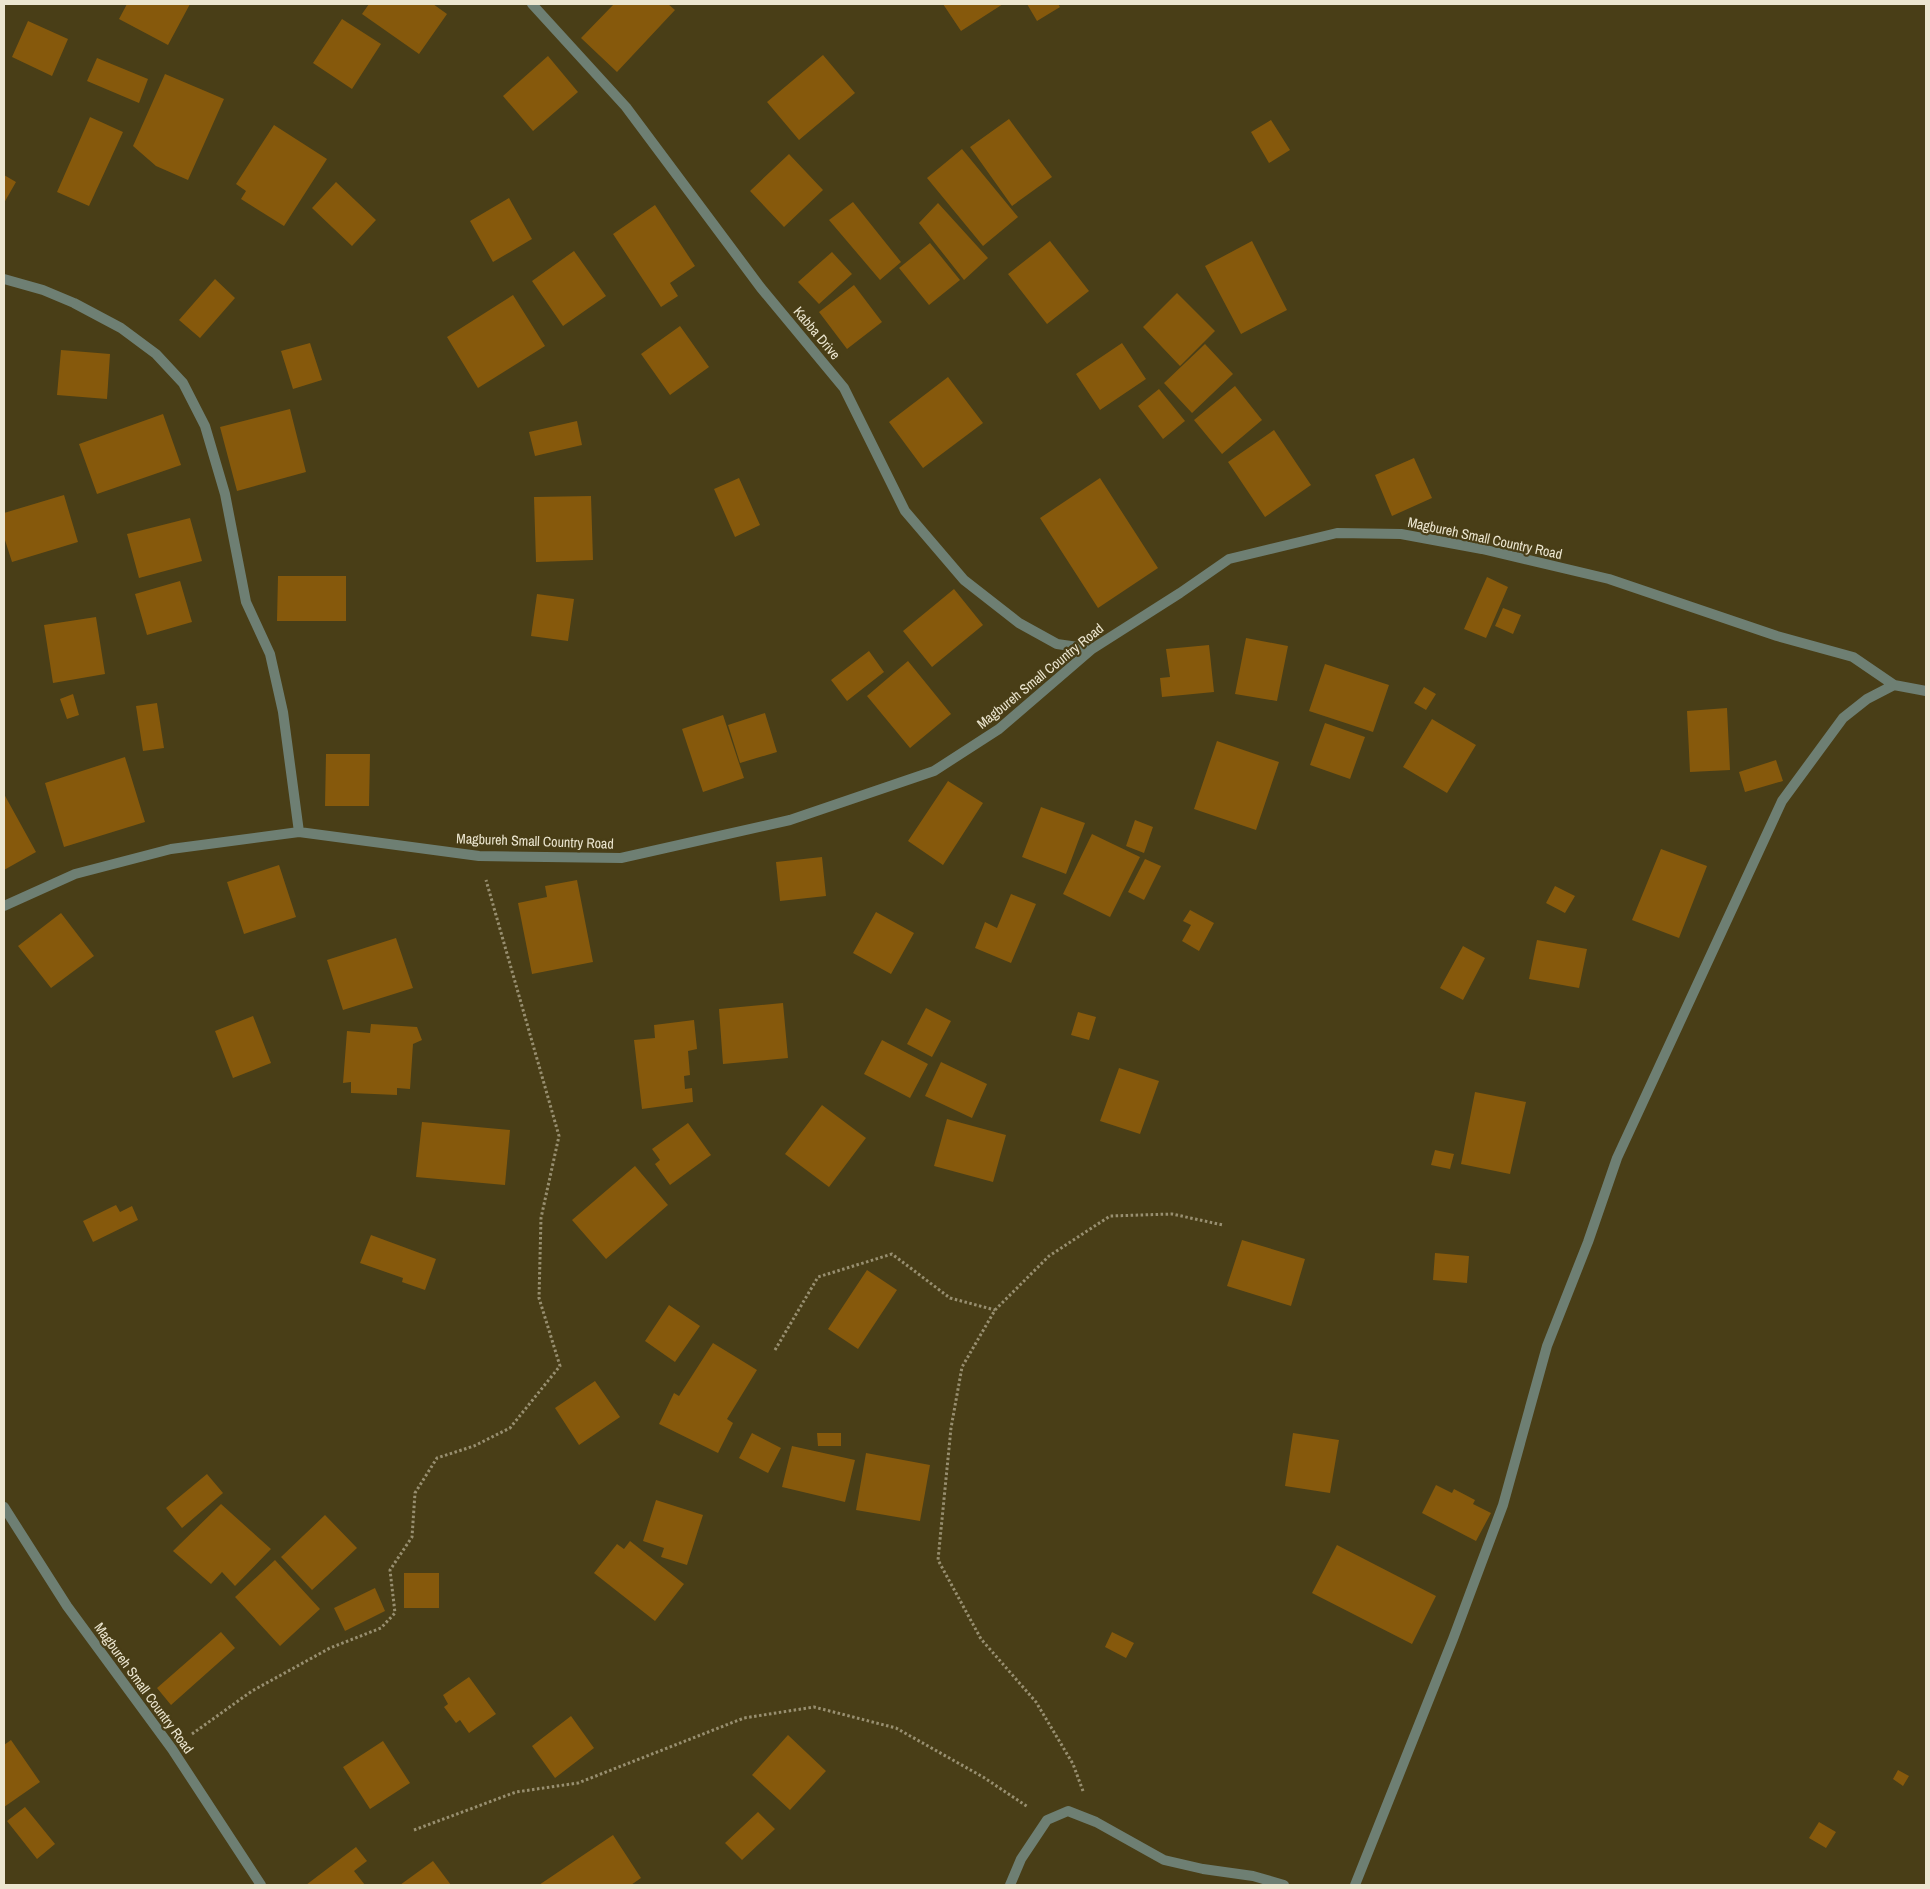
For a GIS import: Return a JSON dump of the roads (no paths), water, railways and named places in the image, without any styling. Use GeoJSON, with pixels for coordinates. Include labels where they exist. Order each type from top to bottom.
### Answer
{"type":"FeatureCollection","features":[{"type":"Feature","properties":{"kind":"street","name":"Kabba Drive"},"geometry":{"type":"LineString","coordinates":[[532,4],[626,107],[761,288],[844,388],[905,511],[964,580],[1019,623],[1057,644],[1092,649]]}},
{"type":"Feature","properties":{"kind":"street"},"geometry":{"type":"LineString","coordinates":[[4,280],[43,290],[74,303],[120,328],[156,354],[183,383],[205,426],[225,494],[246,602],[270,654],[283,712],[299,832]]}},
{"type":"Feature","properties":{"kind":"street","name":"Magbureh Small Country Road"},"geometry":{"type":"LineString","coordinates":[[4,906],[75,874],[171,849],[299,832],[479,856],[621,858],[790,820],[934,771],[999,729],[1092,649],[1180,593],[1229,559],[1337,533],[1401,534],[1482,549],[1609,580],[1777,636],[1853,657],[1894,685],[1926,691]]}},
{"type":"Feature","properties":{"kind":"street"},"geometry":{"type":"LineString","coordinates":[[1356,1885],[1453,1639],[1503,1505],[1547,1346],[1588,1242],[1617,1158],[1782,801],[1842,718],[1867,699],[1894,685]]}},
{"type":"Feature","properties":{"kind":"street","name":"Magbureh Small Country Road"},"geometry":{"type":"LineString","coordinates":[[4,1507],[68,1606],[172,1749],[260,1885]]}},
{"type":"Feature","properties":{"kind":"street"},"geometry":{"type":"LineString","coordinates":[[1010,1885],[1021,1859],[1047,1820],[1068,1811],[1096,1822],[1164,1860],[1203,1869],[1253,1876],[1284,1885]]}}]}
